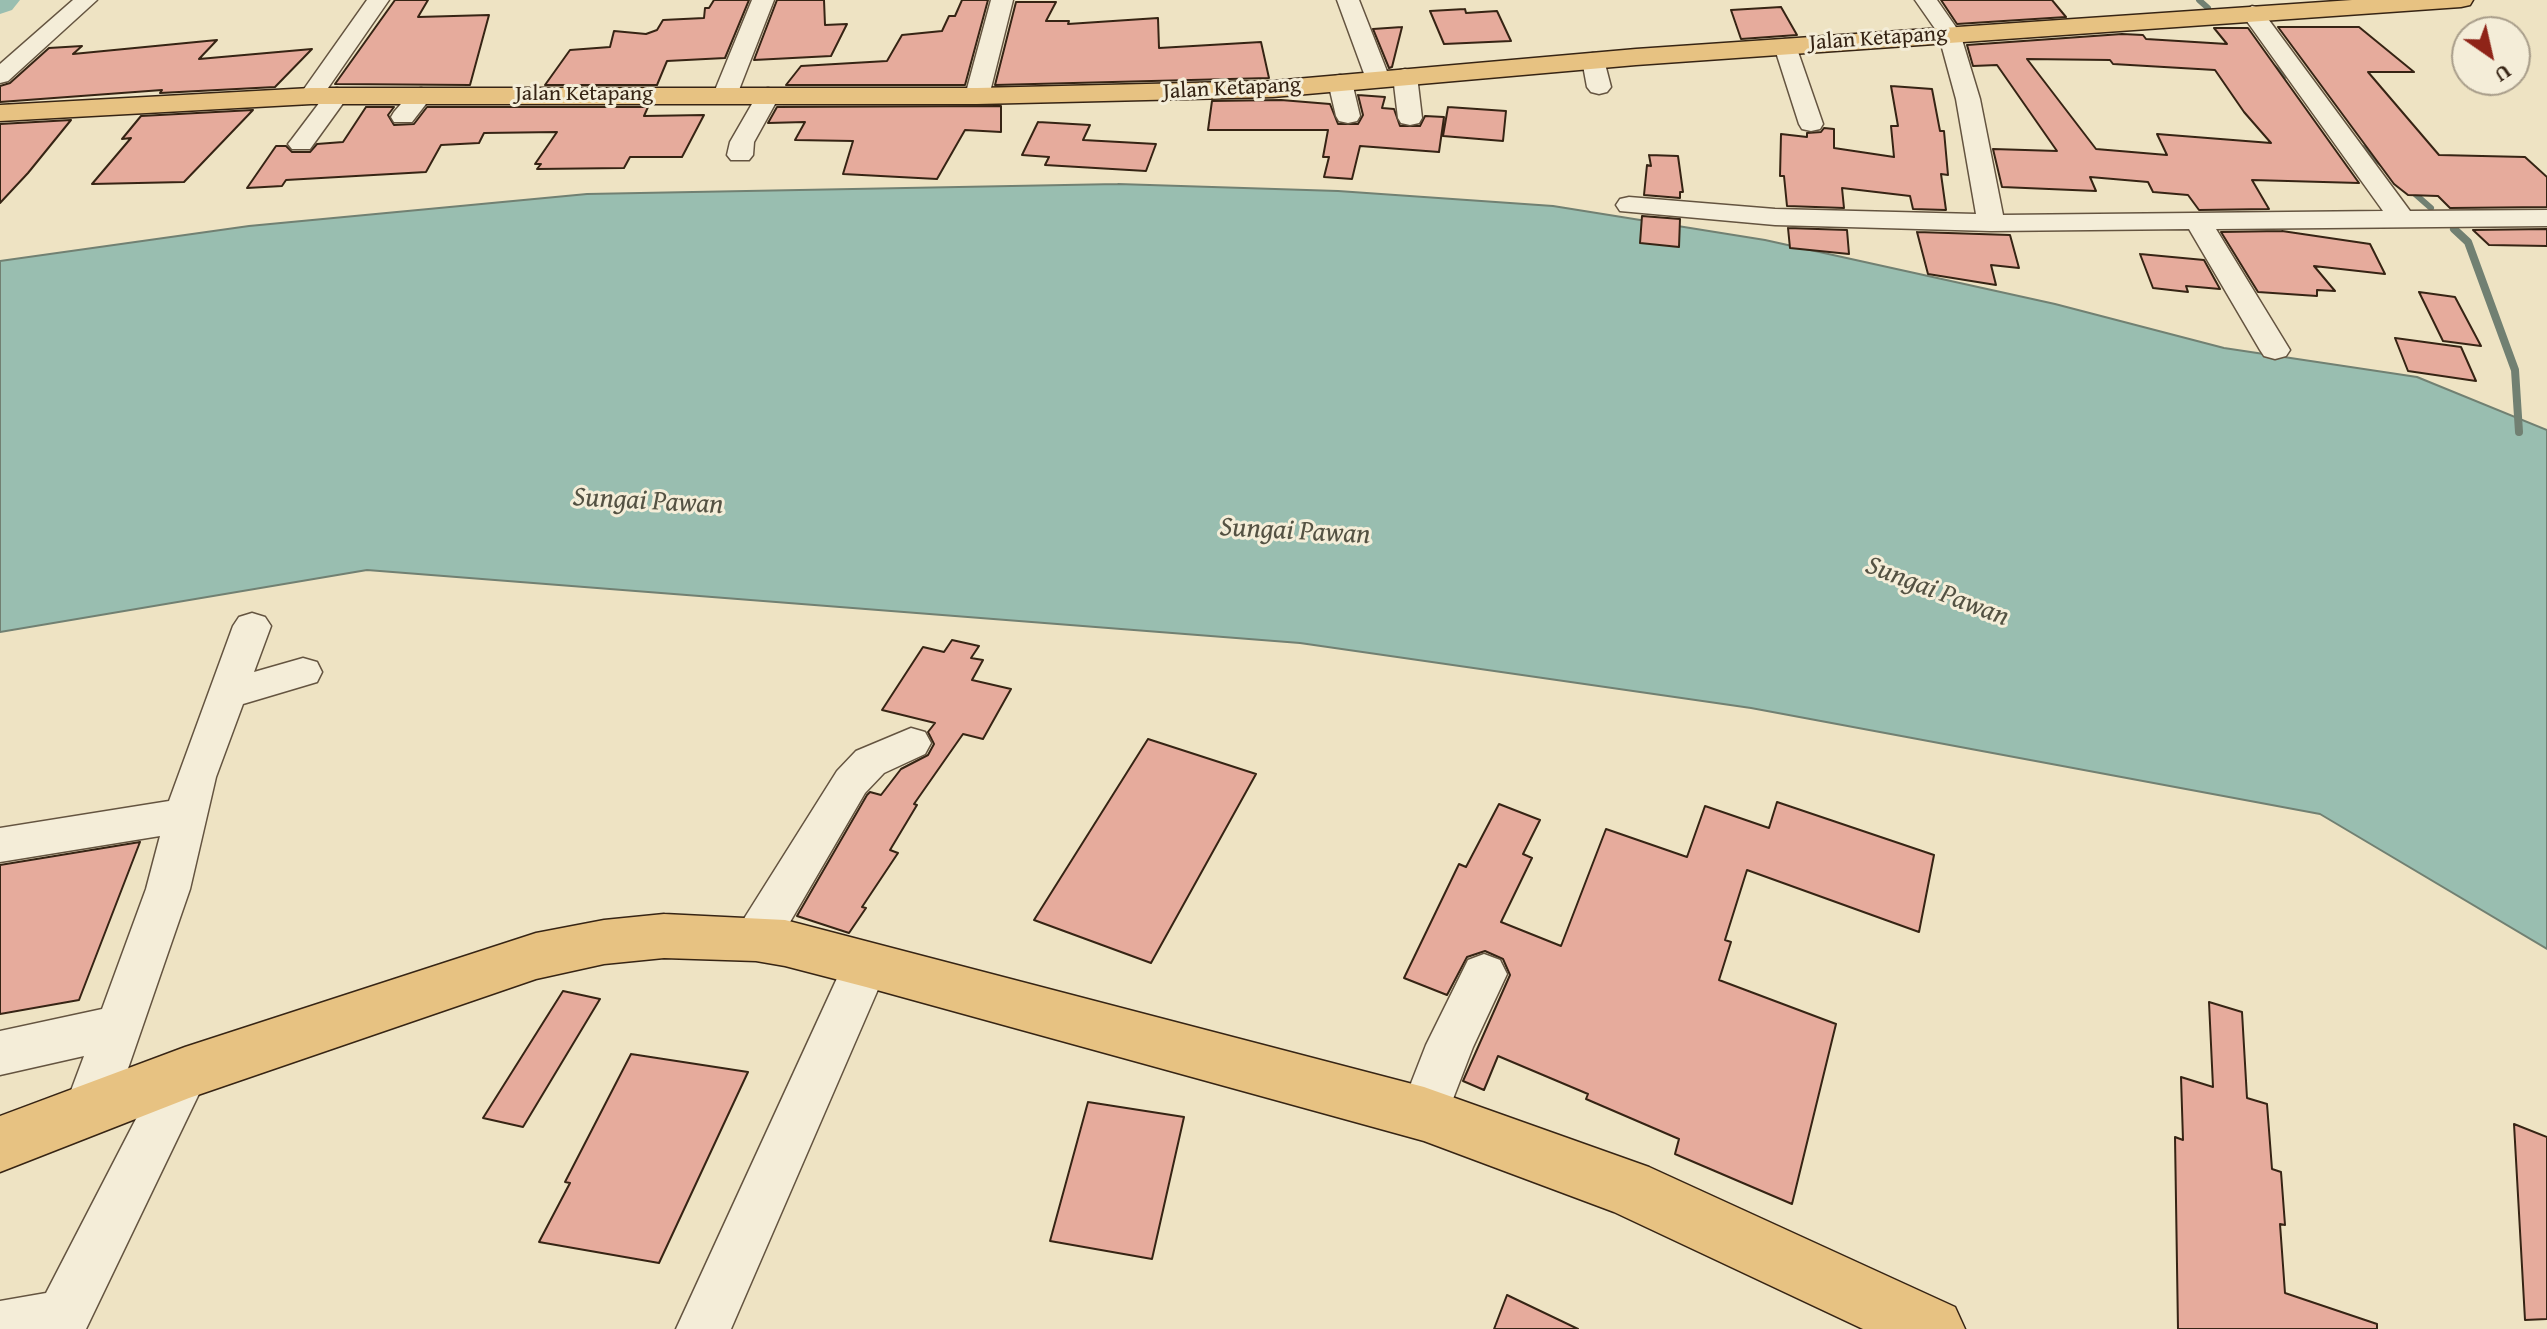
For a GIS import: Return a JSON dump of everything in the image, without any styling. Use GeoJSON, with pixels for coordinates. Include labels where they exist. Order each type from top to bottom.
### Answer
{"type":"FeatureCollection","features":[{"type":"Feature","properties":{"kind":"main road","name":"Jalan Ketapang"},"geometry":{"type":"LineString","coordinates":[[0,113],[324,96],[1186,93],[1949,33],[2392,4],[2422,5],[2461,0]]}},
{"type":"Feature","properties":{"kind":"main road"},"geometry":{"type":"LineString","coordinates":[[0,1144],[185,1073],[536,956],[604,942],[664,936],[756,939],[785,943],[866,964],[1424,1114],[1628,1188],[1933,1329]]}},
{"type":"Feature","properties":{"kind":"street"},"geometry":{"type":"LineString","coordinates":[[0,76],[86,0]]}},
{"type":"Feature","properties":{"kind":"street"},"geometry":{"type":"LineString","coordinates":[[301,144],[378,0]]}},
{"type":"Feature","properties":{"kind":"street"},"geometry":{"type":"LineString","coordinates":[[725,95],[763,0]]}},
{"type":"Feature","properties":{"kind":"street"},"geometry":{"type":"LineString","coordinates":[[977,96],[1002,0]]}},
{"type":"Feature","properties":{"kind":"street"},"geometry":{"type":"LineString","coordinates":[[1348,0],[1378,79]]}},
{"type":"Feature","properties":{"kind":"street"},"geometry":{"type":"LineString","coordinates":[[1926,0],[1949,33],[1968,99],[1991,223]]}},
{"type":"Feature","properties":{"kind":"street"},"geometry":{"type":"LineString","coordinates":[[2252,13],[2402,219]]}},
{"type":"Feature","properties":{"kind":"street"},"geometry":{"type":"LineString","coordinates":[[1785,46],[1811,124]]}},
{"type":"Feature","properties":{"kind":"street"},"geometry":{"type":"LineString","coordinates":[[1593,60],[1599,87]]}},
{"type":"Feature","properties":{"kind":"street"},"geometry":{"type":"LineString","coordinates":[[1405,76],[1410,118]]}},
{"type":"Feature","properties":{"kind":"street"},"geometry":{"type":"LineString","coordinates":[[1340,82],[1348,116]]}},
{"type":"Feature","properties":{"kind":"street"},"geometry":{"type":"LineString","coordinates":[[403,117],[421,95]]}},
{"type":"Feature","properties":{"kind":"street"},"geometry":{"type":"LineString","coordinates":[[740,155],[742,142],[768,95]]}},
{"type":"Feature","properties":{"kind":"street"},"geometry":{"type":"LineString","coordinates":[[1629,205],[1775,217],[1991,223],[2547,218]]}},
{"type":"Feature","properties":{"kind":"street"},"geometry":{"type":"LineString","coordinates":[[2197,220],[2275,350]]}},
{"type":"Feature","properties":{"kind":"street"},"geometry":{"type":"LineString","coordinates":[[88,1112],[168,889],[196,777],[252,626]]}},
{"type":"Feature","properties":{"kind":"street"},"geometry":{"type":"LineString","coordinates":[[226,694],[303,672]]}},
{"type":"Feature","properties":{"kind":"street"},"geometry":{"type":"LineString","coordinates":[[756,939],[851,782],[870,762],[911,743]]}},
{"type":"Feature","properties":{"kind":"street"},"geometry":{"type":"LineString","coordinates":[[0,845],[188,815]]}},
{"type":"Feature","properties":{"kind":"street"},"geometry":{"type":"LineString","coordinates":[[703,1329],[866,964]]}},
{"type":"Feature","properties":{"kind":"street"},"geometry":{"type":"LineString","coordinates":[[1424,1114],[1450,1045],[1484,974]]}},
{"type":"Feature","properties":{"kind":"street"},"geometry":{"type":"LineString","coordinates":[[0,1053],[116,1027]]}},
{"type":"Feature","properties":{"kind":"street"},"geometry":{"type":"LineString","coordinates":[[0,1328],[60,1323],[185,1073]]}},
{"type":"Feature","properties":{"kind":"water","name":"Sungai Pawan"},"geometry":{"type":"Polygon","coordinates":[[[1118,184],[1338,191],[1553,206],[1765,240],[2055,304],[2224,348],[2417,377],[2547,430],[2547,949],[2320,814],[1751,708],[1300,643],[367,570],[0,632],[0,261],[249,226],[587,194],[1118,184]]]}},
{"type":"Feature","properties":{"kind":"building"},"geometry":{"type":"Polygon","coordinates":[[[395,0],[428,0],[418,17],[489,15],[470,85],[335,84],[395,0]]]}},
{"type":"Feature","properties":{"kind":"building"},"geometry":{"type":"Polygon","coordinates":[[[714,0],[749,0],[725,58],[667,61],[657,85],[545,85],[570,50],[610,47],[614,31],[646,34],[657,30],[663,20],[704,18],[705,8],[709,8],[714,0]]]}},
{"type":"Feature","properties":{"kind":"building"},"geometry":{"type":"Polygon","coordinates":[[[777,0],[824,0],[825,25],[847,24],[831,56],[754,60],[777,0]]]}},
{"type":"Feature","properties":{"kind":"building"},"geometry":{"type":"Polygon","coordinates":[[[962,0],[988,0],[965,85],[786,85],[801,66],[887,61],[902,35],[942,31],[949,16],[955,16],[962,0]]]}},
{"type":"Feature","properties":{"kind":"building"},"geometry":{"type":"Polygon","coordinates":[[[1941,0],[2052,0],[2066,17],[1957,24],[1941,0]]]}},
{"type":"Feature","properties":{"kind":"building"},"geometry":{"type":"Polygon","coordinates":[[[1016,2],[1056,2],[1046,21],[1069,21],[1068,24],[1158,18],[1159,48],[1261,42],[1269,78],[995,85],[1016,2]]]}},
{"type":"Feature","properties":{"kind":"building"},"geometry":{"type":"Polygon","coordinates":[[[1781,7],[1797,35],[1741,39],[1731,10],[1781,7]]]}},
{"type":"Feature","properties":{"kind":"building"},"geometry":{"type":"Polygon","coordinates":[[[1465,9],[1466,13],[1497,11],[1511,41],[1444,44],[1430,11],[1465,9]]]}},
{"type":"Feature","properties":{"kind":"building"},"geometry":{"type":"Polygon","coordinates":[[[1402,27],[1392,67],[1389,68],[1373,29],[1402,27]]]}},
{"type":"Feature","properties":{"kind":"building"},"geometry":{"type":"Polygon","coordinates":[[[2278,27],[2359,27],[2414,72],[2368,72],[2439,155],[2525,157],[2547,177],[2547,207],[2450,208],[2438,196],[2408,195],[2394,184],[2278,27]]]}},
{"type":"Feature","properties":{"kind":"building"},"geometry":{"type":"Polygon","coordinates":[[[2214,28],[2248,28],[2359,183],[2252,180],[2269,209],[2199,210],[2188,195],[2153,192],[2148,182],[2090,177],[2096,191],[2002,187],[1993,149],[2057,151],[1997,65],[1973,66],[1967,45],[2122,34],[2143,35],[2146,39],[2227,44],[2214,28]],[[2027,59],[2096,149],[2167,155],[2157,134],[2271,143],[2244,112],[2215,70],[2113,64],[2110,60],[2027,59]]]}},
{"type":"Feature","properties":{"kind":"building"},"geometry":{"type":"Polygon","coordinates":[[[217,40],[199,59],[312,49],[275,87],[160,93],[162,90],[0,102],[0,86],[10,83],[49,48],[82,46],[73,54],[217,40]]]}},
{"type":"Feature","properties":{"kind":"building"},"geometry":{"type":"Polygon","coordinates":[[[1891,86],[1932,89],[1940,131],[1944,131],[1948,175],[1941,174],[1946,210],[1913,209],[1910,196],[1842,188],[1844,208],[1787,206],[1784,176],[1780,176],[1781,134],[1807,137],[1807,133],[1821,132],[1824,128],[1834,129],[1834,148],[1894,157],[1891,126],[1898,126],[1891,86]]]}},
{"type":"Feature","properties":{"kind":"building"},"geometry":{"type":"Polygon","coordinates":[[[1358,95],[1385,97],[1382,108],[1394,109],[1400,126],[1420,126],[1425,116],[1444,117],[1439,152],[1360,146],[1352,179],[1324,177],[1329,157],[1323,157],[1328,130],[1208,130],[1212,101],[1281,100],[1330,104],[1338,124],[1358,124],[1363,115],[1358,95]]]}},
{"type":"Feature","properties":{"kind":"building"},"geometry":{"type":"Polygon","coordinates":[[[1001,106],[1001,132],[965,130],[937,179],[843,174],[853,141],[795,140],[805,122],[768,123],[777,107],[1001,106]]]}},
{"type":"Feature","properties":{"kind":"building"},"geometry":{"type":"Polygon","coordinates":[[[366,107],[394,107],[388,115],[394,125],[414,124],[427,107],[648,107],[644,116],[704,115],[682,157],[630,157],[624,168],[537,169],[541,164],[535,164],[557,132],[484,133],[479,143],[441,145],[426,172],[286,180],[282,186],[247,188],[276,146],[286,146],[292,152],[310,152],[317,144],[343,142],[366,107]]]}},
{"type":"Feature","properties":{"kind":"building"},"geometry":{"type":"Polygon","coordinates":[[[1448,107],[1506,111],[1503,141],[1443,136],[1448,107]]]}},
{"type":"Feature","properties":{"kind":"building"},"geometry":{"type":"Polygon","coordinates":[[[253,110],[184,182],[92,184],[131,138],[122,139],[141,116],[253,110]]]}},
{"type":"Feature","properties":{"kind":"building"},"geometry":{"type":"Polygon","coordinates":[[[71,120],[28,173],[0,203],[0,124],[71,120]]]}},
{"type":"Feature","properties":{"kind":"building"},"geometry":{"type":"Polygon","coordinates":[[[1038,122],[1090,125],[1083,140],[1156,144],[1146,171],[1045,165],[1049,157],[1022,155],[1038,122]]]}},
{"type":"Feature","properties":{"kind":"building"},"geometry":{"type":"Polygon","coordinates":[[[1649,155],[1678,156],[1683,192],[1680,192],[1680,198],[1644,195],[1647,165],[1651,166],[1649,155]]]}},
{"type":"Feature","properties":{"kind":"building"},"geometry":{"type":"Polygon","coordinates":[[[1642,216],[1680,219],[1679,247],[1640,243],[1642,216]]]}},
{"type":"Feature","properties":{"kind":"building"},"geometry":{"type":"Polygon","coordinates":[[[1788,228],[1847,230],[1849,254],[1790,248],[1788,228]]]}},
{"type":"Feature","properties":{"kind":"building"},"geometry":{"type":"Polygon","coordinates":[[[2547,229],[2547,246],[2489,245],[2473,230],[2547,229]]]}},
{"type":"Feature","properties":{"kind":"building"},"geometry":{"type":"Polygon","coordinates":[[[2282,231],[2370,244],[2385,274],[2314,266],[2335,291],[2317,290],[2317,296],[2258,292],[2221,232],[2282,231]]]}},
{"type":"Feature","properties":{"kind":"building"},"geometry":{"type":"Polygon","coordinates":[[[1917,232],[2010,235],[2019,268],[1991,265],[1996,285],[1928,274],[1917,232]]]}},
{"type":"Feature","properties":{"kind":"building"},"geometry":{"type":"Polygon","coordinates":[[[2140,254],[2204,260],[2220,289],[2186,286],[2188,292],[2153,288],[2140,254]]]}},
{"type":"Feature","properties":{"kind":"building"},"geometry":{"type":"Polygon","coordinates":[[[2419,292],[2455,297],[2481,346],[2443,341],[2419,292]]]}},
{"type":"Feature","properties":{"kind":"building"},"geometry":{"type":"Polygon","coordinates":[[[2395,338],[2461,347],[2476,381],[2408,371],[2395,338]]]}},
{"type":"Feature","properties":{"kind":"building"},"geometry":{"type":"Polygon","coordinates":[[[952,640],[979,646],[971,658],[983,660],[972,680],[1011,689],[983,739],[963,734],[914,804],[917,805],[890,850],[898,853],[862,907],[866,908],[849,933],[797,916],[867,795],[870,792],[881,795],[901,769],[928,755],[934,744],[928,732],[935,723],[882,710],[923,647],[944,652],[952,640]]]}},
{"type":"Feature","properties":{"kind":"building"},"geometry":{"type":"Polygon","coordinates":[[[1148,739],[1256,774],[1151,963],[1034,920],[1148,739]]]}},
{"type":"Feature","properties":{"kind":"building"},"geometry":{"type":"Polygon","coordinates":[[[1777,802],[1934,855],[1919,932],[1747,870],[1725,940],[1731,942],[1719,980],[1836,1024],[1792,1204],[1675,1154],[1679,1139],[1586,1099],[1588,1094],[1498,1056],[1484,1090],[1463,1081],[1510,975],[1503,959],[1485,951],[1467,957],[1447,995],[1404,978],[1459,864],[1466,867],[1499,804],[1540,820],[1523,854],[1532,858],[1501,922],[1561,946],[1606,829],[1687,857],[1705,806],[1769,828],[1777,802]]]}},
{"type":"Feature","properties":{"kind":"building"},"geometry":{"type":"Polygon","coordinates":[[[140,842],[79,1000],[0,1014],[0,865],[140,842]]]}},
{"type":"Feature","properties":{"kind":"building"},"geometry":{"type":"Polygon","coordinates":[[[563,991],[600,999],[523,1127],[483,1118],[563,991]]]}},
{"type":"Feature","properties":{"kind":"building"},"geometry":{"type":"Polygon","coordinates":[[[2209,1002],[2242,1012],[2247,1098],[2267,1104],[2272,1169],[2281,1172],[2285,1225],[2280,1224],[2285,1293],[2377,1324],[2377,1329],[2178,1329],[2175,1137],[2183,1140],[2181,1077],[2213,1087],[2209,1002]]]}},
{"type":"Feature","properties":{"kind":"building"},"geometry":{"type":"Polygon","coordinates":[[[631,1054],[748,1072],[659,1263],[539,1242],[570,1183],[565,1182],[631,1054]]]}},
{"type":"Feature","properties":{"kind":"building"},"geometry":{"type":"Polygon","coordinates":[[[1088,1102],[1184,1117],[1152,1259],[1050,1241],[1088,1102]]]}},
{"type":"Feature","properties":{"kind":"building"},"geometry":{"type":"Polygon","coordinates":[[[2514,1124],[2547,1137],[2547,1319],[2525,1320],[2514,1124]]]}},
{"type":"Feature","properties":{"kind":"building"},"geometry":{"type":"Polygon","coordinates":[[[1507,1295],[1578,1329],[1494,1329],[1507,1295]]]}},
{"type":"Feature","properties":{"kind":"waterway"},"geometry":{"type":"LineString","coordinates":[[0,3],[3,0]]}},
{"type":"Feature","properties":{"kind":"waterway"},"geometry":{"type":"LineString","coordinates":[[2199,0],[2208,8]]}},
{"type":"Feature","properties":{"kind":"waterway"},"geometry":{"type":"LineString","coordinates":[[2270,64],[2284,76]]}},
{"type":"Feature","properties":{"kind":"waterway"},"geometry":{"type":"LineString","coordinates":[[2363,148],[2383,165]]}},
{"type":"Feature","properties":{"kind":"waterway"},"geometry":{"type":"LineString","coordinates":[[2406,186],[2431,208]]}},
{"type":"Feature","properties":{"kind":"waterway"},"geometry":{"type":"LineString","coordinates":[[2454,229],[2468,242],[2515,370],[2519,432]]}}]}
